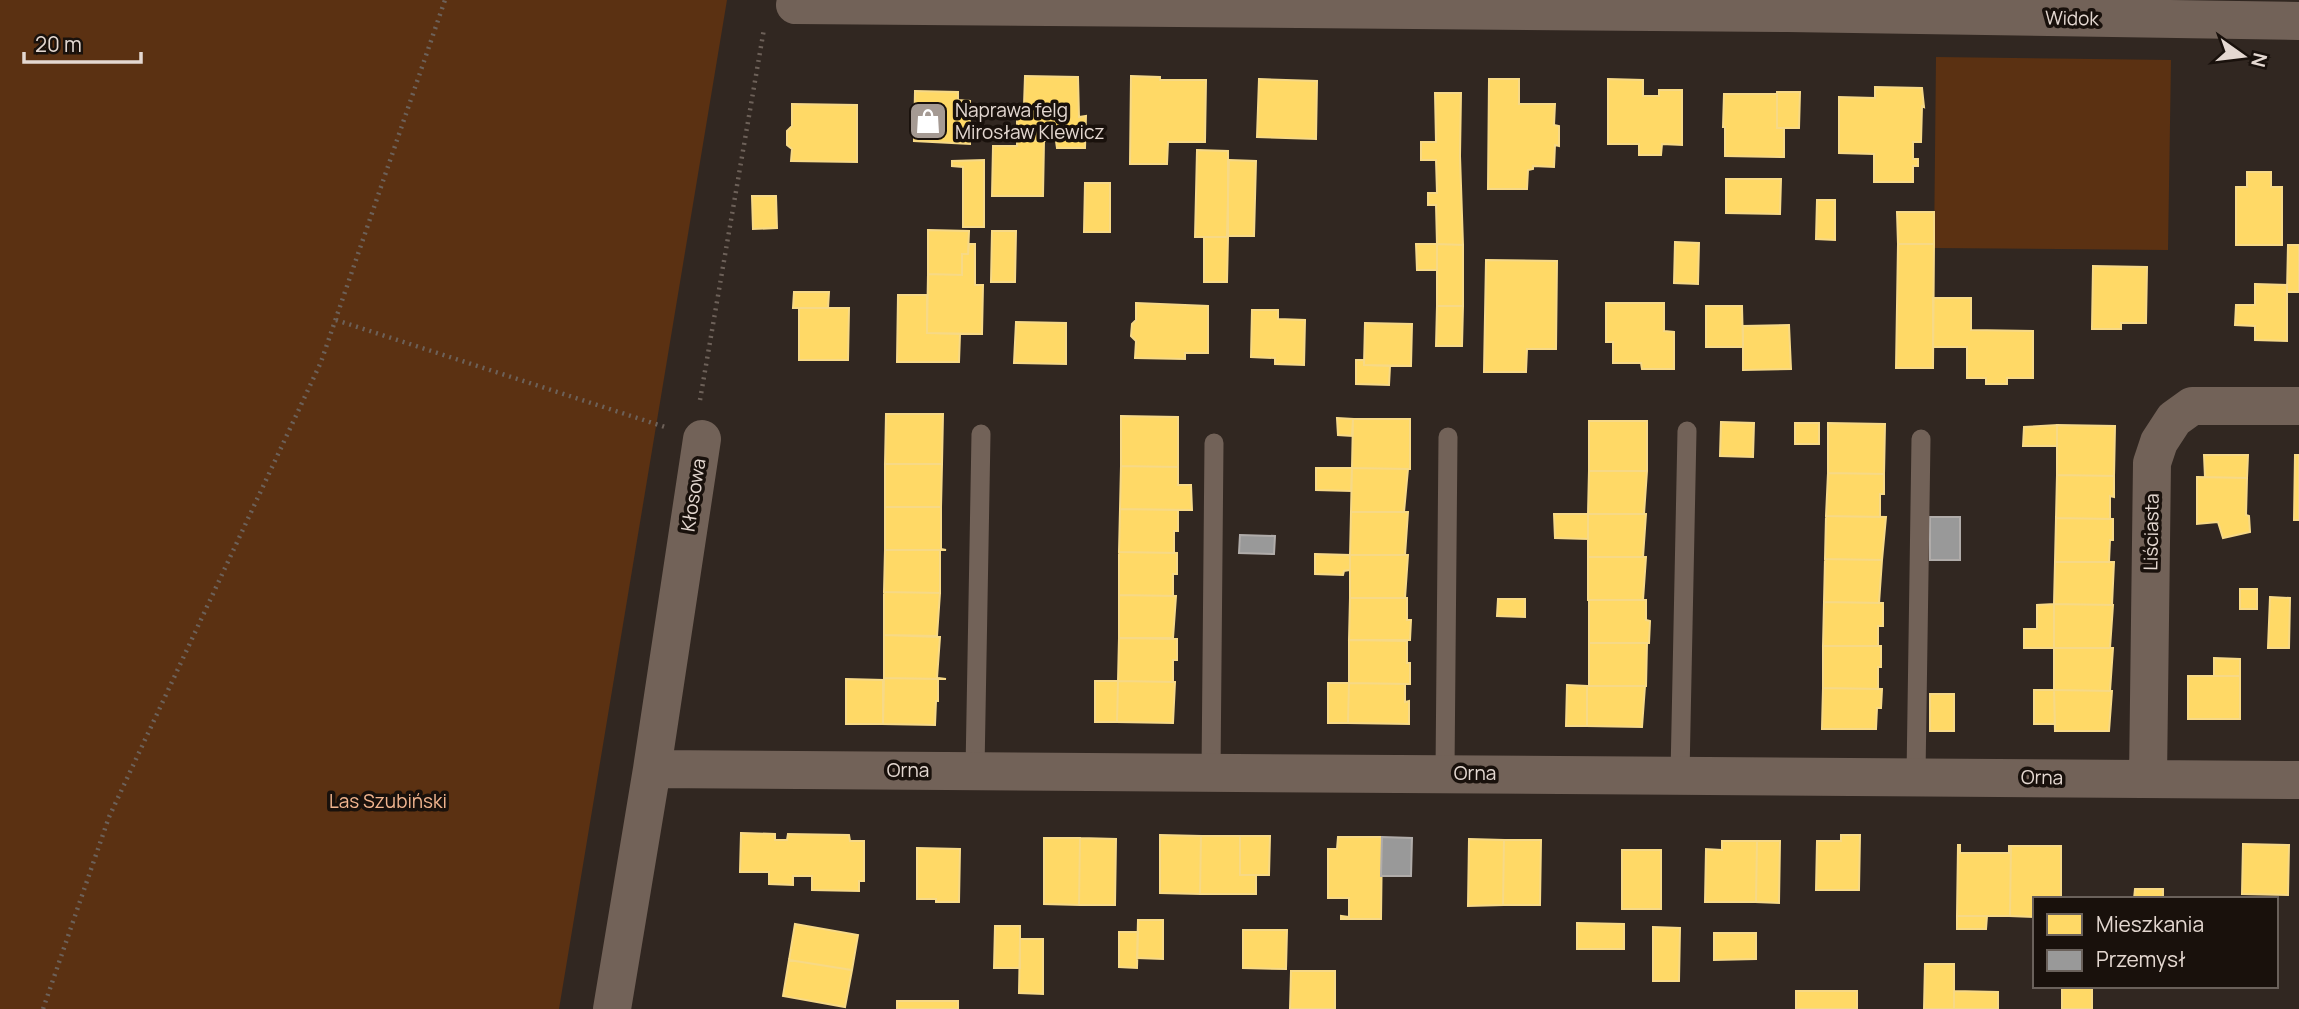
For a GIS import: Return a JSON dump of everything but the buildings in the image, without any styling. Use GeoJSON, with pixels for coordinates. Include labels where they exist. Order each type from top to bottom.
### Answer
{"type":"FeatureCollection","features":[{"type":"Feature","properties":{"kind":"street","name":"Widok"},"geometry":{"type":"LineString","coordinates":[[795,2],[1917,8],[2299,21]]}},
{"type":"Feature","properties":{"kind":"street","name":"Liściasta"},"geometry":{"type":"LineString","coordinates":[[2148,779],[2152,463],[2159,442],[2174,419],[2192,406],[2299,407]]}},
{"type":"Feature","properties":{"kind":"street","name":"Kłosowa"},"geometry":{"type":"LineString","coordinates":[[612,1009],[702,439]]}},
{"type":"Feature","properties":{"kind":"street","name":"Orna"},"geometry":{"type":"LineString","coordinates":[[652,769],[2299,780]]}},
{"type":"Feature","properties":{"kind":"lane"},"geometry":{"type":"LineString","coordinates":[[1680,775],[1687,431]]}},
{"type":"Feature","properties":{"kind":"lane"},"geometry":{"type":"LineString","coordinates":[[975,770],[981,434]]}},
{"type":"Feature","properties":{"kind":"lane"},"geometry":{"type":"LineString","coordinates":[[1445,773],[1448,437]]}},
{"type":"Feature","properties":{"kind":"lane"},"geometry":{"type":"LineString","coordinates":[[1916,776],[1921,439]]}},
{"type":"Feature","properties":{"kind":"lane"},"geometry":{"type":"LineString","coordinates":[[1211,773],[1214,443]]}},
{"type":"Feature","properties":{"kind":"path"},"geometry":{"type":"LineString","coordinates":[[43,1009],[109,817],[321,362],[445,0]]}},
{"type":"Feature","properties":{"kind":"path","name":"Kłosowa"},"geometry":{"type":"LineString","coordinates":[[702,439],[698,412],[765,22],[782,8],[795,2]]}},
{"type":"Feature","properties":{"kind":"path"},"geometry":{"type":"LineString","coordinates":[[335,320],[702,439]]}},
{"type":"Feature","properties":{"kind":"green space","name":"Las Szubiński"},"geometry":{"type":"Polygon","coordinates":[[[0,0],[727,0],[559,1009],[0,1009],[0,0]]]}},
{"type":"Feature","properties":{"kind":"green space"},"geometry":{"type":"Polygon","coordinates":[[[1936,57],[2171,60],[2168,250],[1934,248],[1936,57]]]}},
{"type":"Feature","properties":{"kind":"place","name":"Naprawa felg Mirosław Klewicz"},"geometry":{"type":"Point","coordinates":[928,121]}}]}
